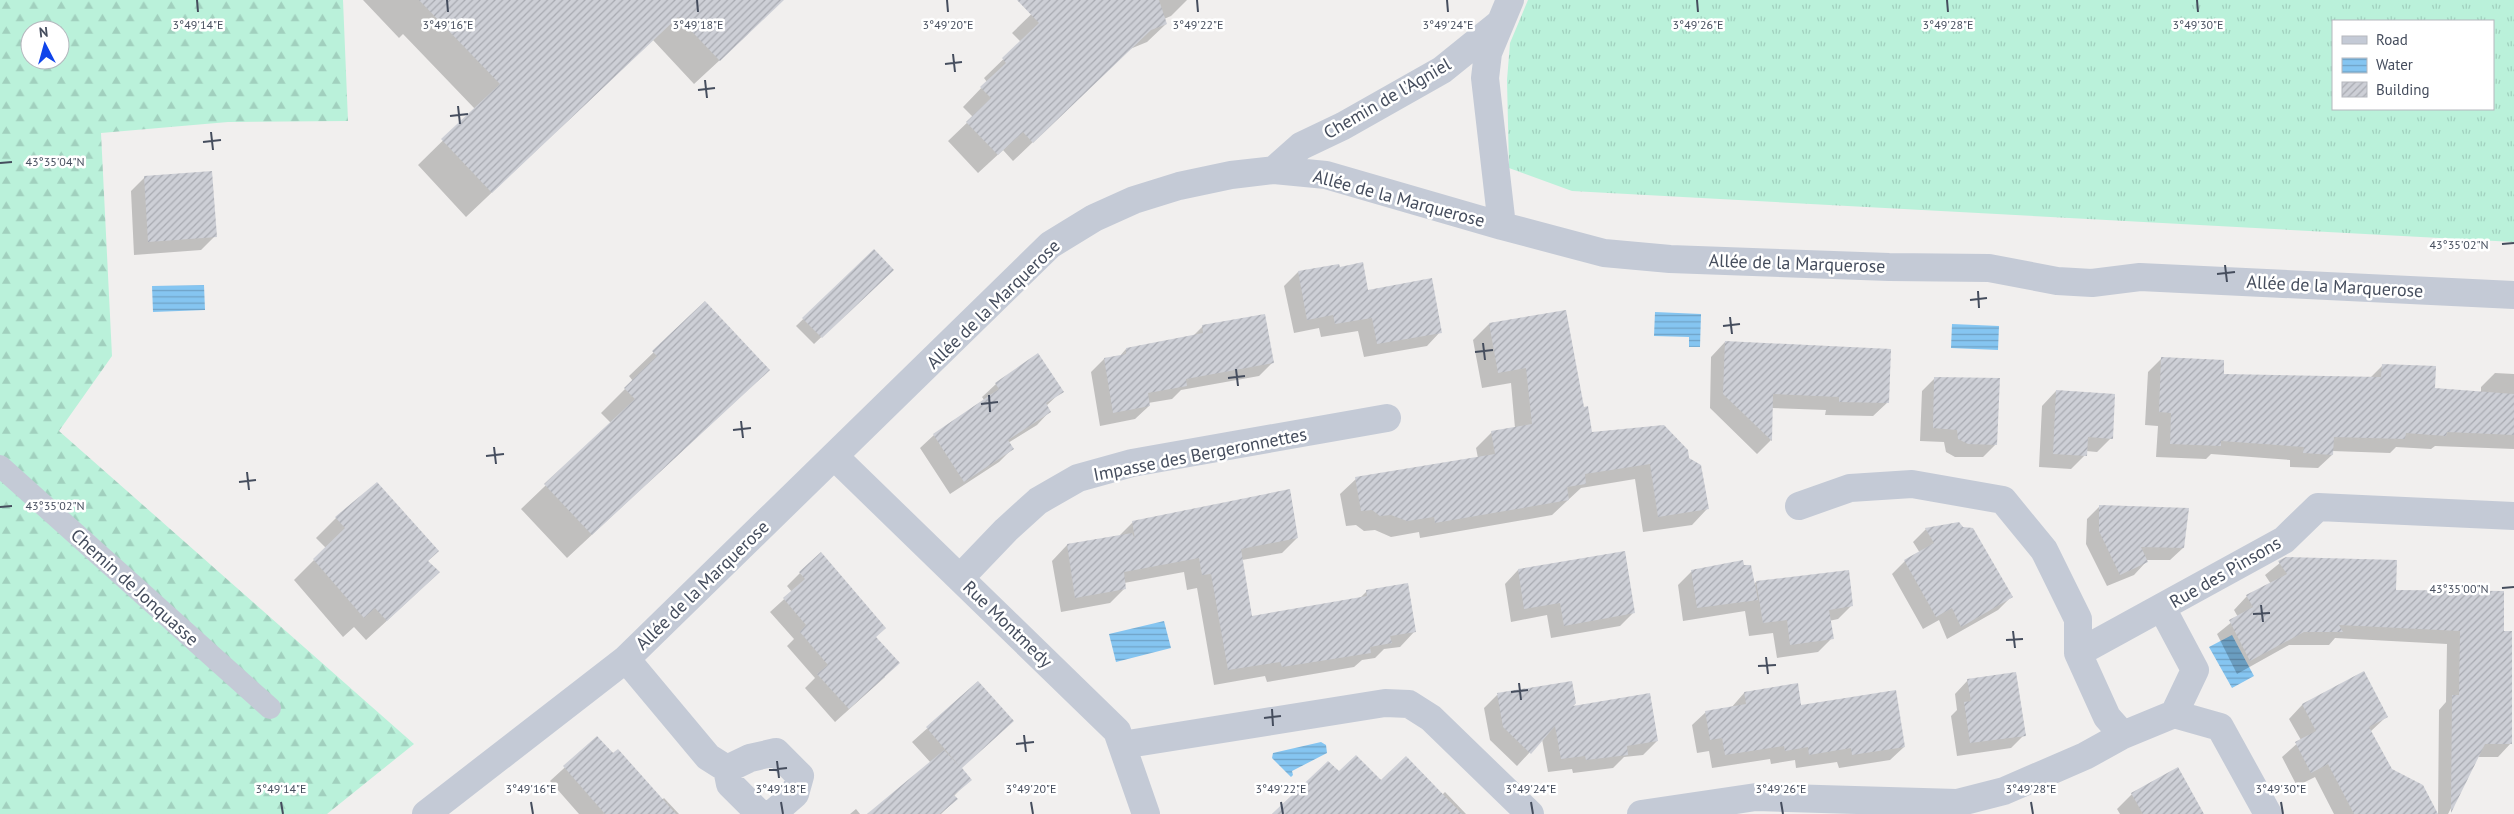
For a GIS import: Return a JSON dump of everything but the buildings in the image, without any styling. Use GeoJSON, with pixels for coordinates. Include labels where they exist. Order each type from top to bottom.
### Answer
{"type":"FeatureCollection","features":[{"type":"Feature","properties":{"kind":"street","name":"Chemin de l'Agniel"},"geometry":{"type":"LineString","coordinates":[[1274,170],[1301,146],[1343,126],[1442,70],[1504,12]]}},
{"type":"Feature","properties":{"kind":"street","name":"Chemin de l'Agniel"},"geometry":{"type":"LineString","coordinates":[[1502,226],[1485,78],[1488,53],[1504,12]]}},
{"type":"Feature","properties":{"kind":"street","name":"Allée de la Marquerose"},"geometry":{"type":"LineString","coordinates":[[426,814],[626,659],[1050,244],[1094,218],[1134,200],[1179,186],[1231,175],[1274,170],[1326,175],[1502,226],[1604,252],[1670,259],[1889,267],[1989,268],[2056,281],[2092,283],[2140,277],[2514,295]]}},
{"type":"Feature","properties":{"kind":"street","name":"Impasse des Bergeronnettes"},"geometry":{"type":"LineString","coordinates":[[960,578],[1006,530],[1038,501],[1078,478],[1132,463],[1386,418]]}},
{"type":"Feature","properties":{"kind":"street","name":"Rue Montmedy"},"geometry":{"type":"LineString","coordinates":[[835,456],[1117,731],[1146,814]]}},
{"type":"Feature","properties":{"kind":"street"},"geometry":{"type":"LineString","coordinates":[[1799,506],[1850,488],[1912,484],[2003,500],[2044,550],[2078,619],[2078,653],[2107,717],[2123,735]]}},
{"type":"Feature","properties":{"kind":"street","name":"Rue des Pinsons"},"geometry":{"type":"LineString","coordinates":[[2174,714],[2195,670],[2162,608],[2284,540],[2318,507],[2514,516]]}},
{"type":"Feature","properties":{"kind":"street"},"geometry":{"type":"LineString","coordinates":[[2078,653],[2162,608]]}},
{"type":"Feature","properties":{"kind":"street"},"geometry":{"type":"LineString","coordinates":[[626,659],[708,756],[727,769],[730,784],[760,814]]}},
{"type":"Feature","properties":{"kind":"street"},"geometry":{"type":"LineString","coordinates":[[1122,745],[1384,703],[1409,704],[1432,718],[1530,814]]}},
{"type":"Feature","properties":{"kind":"street"},"geometry":{"type":"LineString","coordinates":[[1656,813],[1756,798],[1957,803],[2004,791],[2085,756],[2123,735],[2174,714],[2220,727],[2268,814]]}},
{"type":"Feature","properties":{"kind":"street"},"geometry":{"type":"LineString","coordinates":[[727,769],[750,758],[776,752],[800,776],[795,794],[772,814]]}},
{"type":"Feature","properties":{"kind":"lane","name":"Chemin de Jonquasse"},"geometry":{"type":"LineString","coordinates":[[0,466],[270,708]]}},
{"type":"Feature","properties":{"kind":"green space"},"geometry":{"type":"Polygon","coordinates":[[[0,0],[343,0],[348,121],[228,122],[101,133],[112,356],[59,431],[414,744],[327,814],[0,814],[0,0]]]}},
{"type":"Feature","properties":{"kind":"green space"},"geometry":{"type":"Polygon","coordinates":[[[1528,0],[2514,0],[2514,242],[1572,191],[1509,168],[1507,80],[1510,43],[1528,0]]]}},
{"type":"Feature","properties":{"kind":"water"},"geometry":{"type":"Polygon","coordinates":[[[204,285],[205,310],[153,312],[152,286],[204,285]]]}},
{"type":"Feature","properties":{"kind":"water"},"geometry":{"type":"Polygon","coordinates":[[[1655,312],[1701,314],[1700,347],[1689,347],[1689,337],[1654,336],[1655,312]]]}},
{"type":"Feature","properties":{"kind":"water"},"geometry":{"type":"Polygon","coordinates":[[[1952,324],[1999,326],[1998,350],[1951,348],[1952,324]]]}},
{"type":"Feature","properties":{"kind":"water"},"geometry":{"type":"Polygon","coordinates":[[[1164,621],[1171,648],[1116,662],[1109,634],[1164,621]]]}},
{"type":"Feature","properties":{"kind":"water"},"geometry":{"type":"Polygon","coordinates":[[[2232,635],[2254,676],[2232,688],[2209,647],[2232,635]]]}},
{"type":"Feature","properties":{"kind":"water"},"geometry":{"type":"Polygon","coordinates":[[[1321,742],[1326,745],[1327,753],[1292,771],[1293,775],[1291,777],[1272,758],[1273,753],[1321,742]]]}}]}
